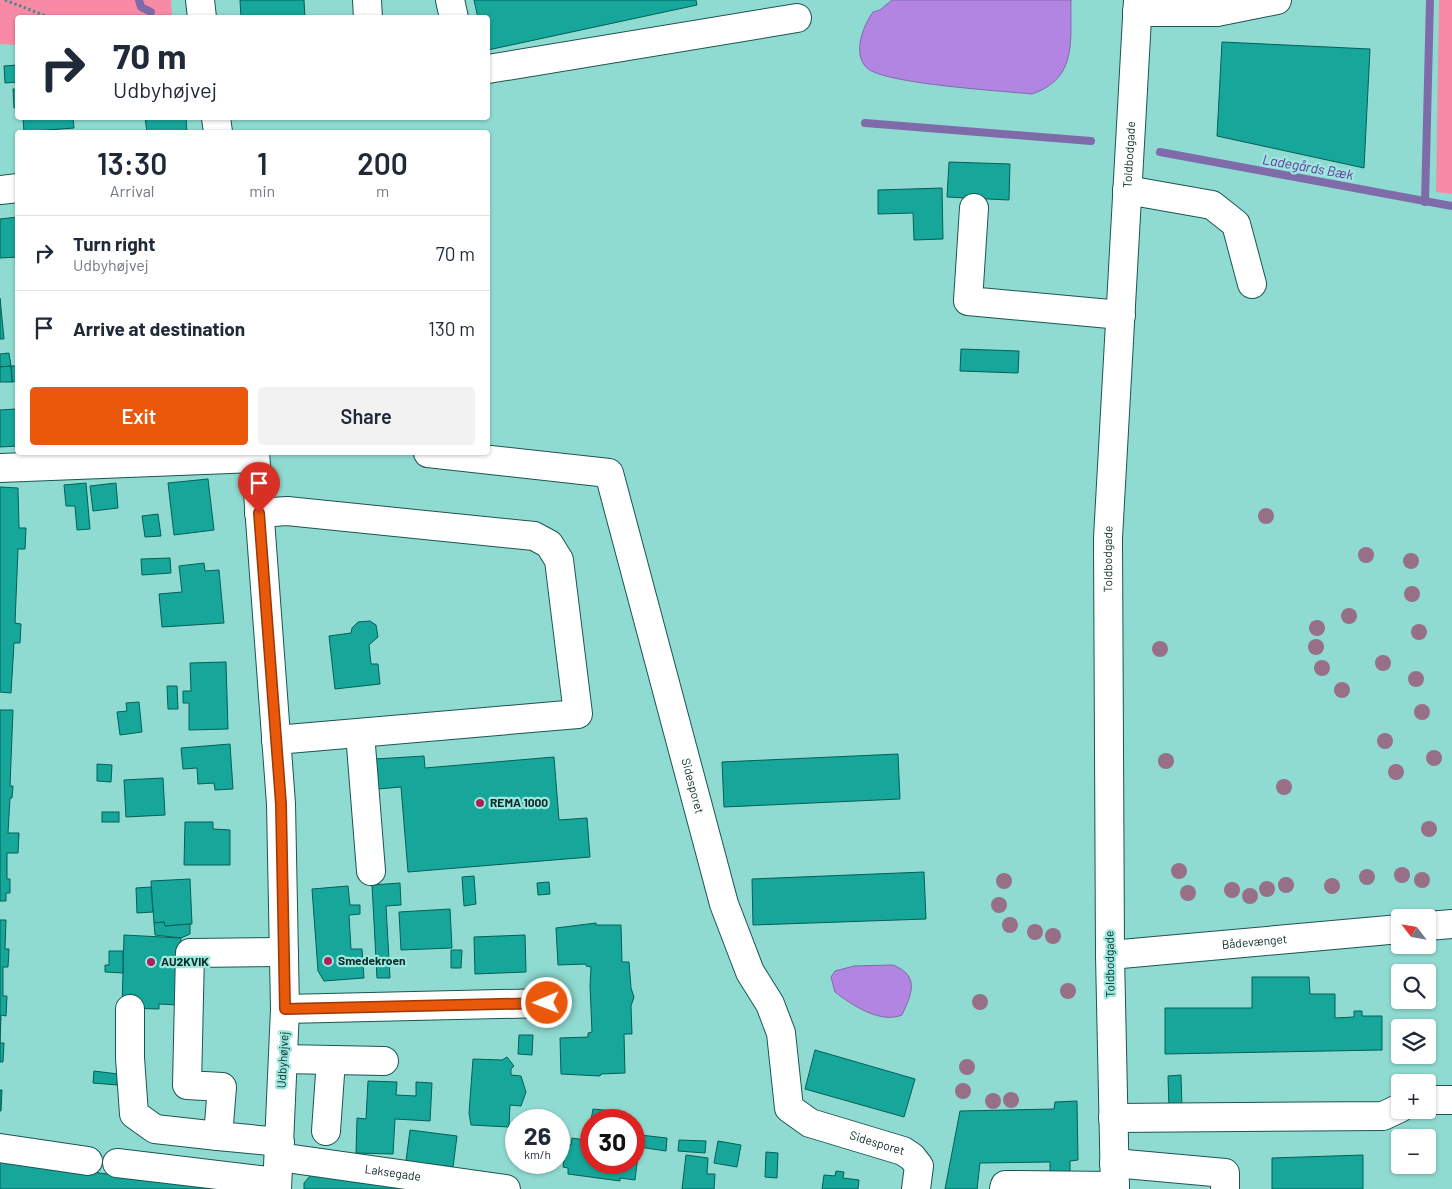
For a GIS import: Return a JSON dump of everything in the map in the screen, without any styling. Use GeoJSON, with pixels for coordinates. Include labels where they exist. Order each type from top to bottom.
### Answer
{"type":"FeatureCollection","features":[{"type":"Feature","properties":{"kind":"street"},"geometry":{"type":"LineString","coordinates":[[200,0],[202,15]]}},
{"type":"Feature","properties":{"kind":"street"},"geometry":{"type":"LineString","coordinates":[[367,0],[368,15]]}},
{"type":"Feature","properties":{"kind":"street"},"geometry":{"type":"LineString","coordinates":[[450,0],[453,15]]}},
{"type":"Feature","properties":{"kind":"street"},"geometry":{"type":"LineString","coordinates":[[1138,6],[1217,12],[1276,0]]}},
{"type":"Feature","properties":{"kind":"street","name":"Toldbodgade"},"geometry":{"type":"LineString","coordinates":[[1115,1179],[1110,956],[1108,538],[1138,6]]}},
{"type":"Feature","properties":{"kind":"street"},"geometry":{"type":"LineString","coordinates":[[490,69],[797,18]]}},
{"type":"Feature","properties":{"kind":"street"},"geometry":{"type":"LineString","coordinates":[[0,190],[15,188]]}},
{"type":"Feature","properties":{"kind":"street"},"geometry":{"type":"LineString","coordinates":[[1127,190],[1212,204],[1236,224],[1252,284]]}},
{"type":"Feature","properties":{"kind":"street"},"geometry":{"type":"LineString","coordinates":[[974,208],[968,302],[1121,315]]}},
{"type":"Feature","properties":{"kind":"street"},"geometry":{"type":"LineString","coordinates":[[0,468],[255,455]]}},
{"type":"Feature","properties":{"kind":"street","name":"Udbyhøjvej"},"geometry":{"type":"LineString","coordinates":[[255,455],[281,804],[285,1009],[278,1168]]}},
{"type":"Feature","properties":{"kind":"street","name":"Sidesporet"},"geometry":{"type":"LineString","coordinates":[[446,455],[609,473],[724,904],[750,972],[770,1004],[780,1034],[789,1108],[810,1123],[903,1152],[912,1157],[919,1166],[916,1189]]}},
{"type":"Feature","properties":{"kind":"street"},"geometry":{"type":"LineString","coordinates":[[259,513],[287,511],[534,536],[549,544],[559,560],[578,714],[276,740]]}},
{"type":"Feature","properties":{"kind":"street"},"geometry":{"type":"LineString","coordinates":[[360,733],[371,871]]}},
{"type":"Feature","properties":{"kind":"street"},"geometry":{"type":"LineString","coordinates":[[1436,925],[1452,924]]}},
{"type":"Feature","properties":{"kind":"street","name":"Bådevænget"},"geometry":{"type":"LineString","coordinates":[[1110,956],[1391,930]]}},
{"type":"Feature","properties":{"kind":"street"},"geometry":{"type":"LineString","coordinates":[[218,1136],[222,1087],[187,1085],[190,953],[284,952]]}},
{"type":"Feature","properties":{"kind":"street"},"geometry":{"type":"LineString","coordinates":[[285,1009],[547,1003]]}},
{"type":"Feature","properties":{"kind":"street"},"geometry":{"type":"LineString","coordinates":[[139,1009],[142,1057],[131,1072],[134,1114],[155,1129],[218,1136],[278,1168]]}},
{"type":"Feature","properties":{"kind":"street"},"geometry":{"type":"LineString","coordinates":[[283,1059],[384,1061]]}},
{"type":"Feature","properties":{"kind":"street"},"geometry":{"type":"LineString","coordinates":[[326,1131],[331,1060]]}},
{"type":"Feature","properties":{"kind":"street"},"geometry":{"type":"LineString","coordinates":[[1436,1100],[1452,1100]]}},
{"type":"Feature","properties":{"kind":"street"},"geometry":{"type":"LineString","coordinates":[[1113,1118],[1383,1116],[1391,1112]]}},
{"type":"Feature","properties":{"kind":"street"},"geometry":{"type":"LineString","coordinates":[[0,1148],[88,1161]]}},
{"type":"Feature","properties":{"kind":"street"},"geometry":{"type":"LineString","coordinates":[[117,1163],[278,1168]]}},
{"type":"Feature","properties":{"kind":"street","name":"Laksegade"},"geometry":{"type":"LineString","coordinates":[[278,1168],[506,1189]]}},
{"type":"Feature","properties":{"kind":"street"},"geometry":{"type":"LineString","coordinates":[[1004,1189],[1005,1185],[1225,1174],[1225,1189]]}},
{"type":"Feature","properties":{"kind":"path"},"geometry":{"type":"LineString","coordinates":[[5,0],[43,15]]}},
{"type":"Feature","properties":{"kind":"shaded area"},"geometry":{"type":"Polygon","coordinates":[[[0,0],[171,0],[172,15],[15,15],[15,45],[0,44],[0,0]]]}},
{"type":"Feature","properties":{"kind":"shaded area"},"geometry":{"type":"Polygon","coordinates":[[[892,0],[1071,0],[1070,44],[1064,68],[1047,87],[1032,94],[972,89],[878,74],[867,68],[863,62],[860,55],[861,40],[873,12],[880,10],[892,0]]]}},
{"type":"Feature","properties":{"kind":"shaded area"},"geometry":{"type":"Polygon","coordinates":[[[1439,0],[1452,0],[1452,194],[1436,192],[1439,0]]]}},
{"type":"Feature","properties":{"kind":"shaded area"},"geometry":{"type":"Polygon","coordinates":[[[893,965],[902,969],[910,980],[911,992],[902,1015],[885,1017],[867,1012],[835,992],[831,977],[835,971],[854,966],[893,965]]]}},
{"type":"Feature","properties":{"kind":"building"},"geometry":{"type":"Polygon","coordinates":[[[240,0],[304,0],[305,15],[241,15],[240,0]]]}},
{"type":"Feature","properties":{"kind":"building"},"geometry":{"type":"Polygon","coordinates":[[[474,0],[696,0],[697,5],[490,50],[490,15],[477,15],[474,0]]]}},
{"type":"Feature","properties":{"kind":"building"},"geometry":{"type":"Polygon","coordinates":[[[1222,42],[1370,49],[1364,168],[1217,136],[1222,42]]]}},
{"type":"Feature","properties":{"kind":"building"},"geometry":{"type":"Polygon","coordinates":[[[15,65],[15,82],[5,83],[4,66],[15,65]]]}},
{"type":"Feature","properties":{"kind":"building"},"geometry":{"type":"Polygon","coordinates":[[[13,89],[15,89],[15,108],[13,89]]]}},
{"type":"Feature","properties":{"kind":"building"},"geometry":{"type":"Polygon","coordinates":[[[23,120],[73,120],[74,128],[24,130],[23,120]]]}},
{"type":"Feature","properties":{"kind":"building"},"geometry":{"type":"Polygon","coordinates":[[[145,120],[186,120],[187,130],[147,130],[145,120]]]}},
{"type":"Feature","properties":{"kind":"building"},"geometry":{"type":"Polygon","coordinates":[[[949,162],[1010,164],[1009,200],[947,197],[949,162]]]}},
{"type":"Feature","properties":{"kind":"building"},"geometry":{"type":"Polygon","coordinates":[[[942,188],[943,239],[914,240],[913,213],[878,214],[878,190],[942,188]]]}},
{"type":"Feature","properties":{"kind":"building"},"geometry":{"type":"Polygon","coordinates":[[[15,217],[15,257],[0,258],[0,219],[15,217]]]}},
{"type":"Feature","properties":{"kind":"building"},"geometry":{"type":"Polygon","coordinates":[[[0,298],[4,339],[0,339],[0,298]]]}},
{"type":"Feature","properties":{"kind":"building"},"geometry":{"type":"Polygon","coordinates":[[[961,349],[1019,351],[1018,373],[960,371],[961,349]]]}},
{"type":"Feature","properties":{"kind":"building"},"geometry":{"type":"Polygon","coordinates":[[[9,353],[11,366],[0,367],[0,354],[9,353]]]}},
{"type":"Feature","properties":{"kind":"building"},"geometry":{"type":"Polygon","coordinates":[[[11,366],[15,366],[15,382],[12,382],[11,366]]]}},
{"type":"Feature","properties":{"kind":"building"},"geometry":{"type":"Polygon","coordinates":[[[11,366],[12,382],[0,382],[0,367],[11,366]]]}},
{"type":"Feature","properties":{"kind":"building"},"geometry":{"type":"Polygon","coordinates":[[[15,409],[15,446],[0,447],[0,410],[15,409]]]}},
{"type":"Feature","properties":{"kind":"building"},"geometry":{"type":"Polygon","coordinates":[[[208,479],[214,530],[174,535],[168,483],[208,479]]]}},
{"type":"Feature","properties":{"kind":"building"},"geometry":{"type":"Polygon","coordinates":[[[86,483],[90,529],[77,530],[75,506],[66,506],[64,485],[86,483]]]}},
{"type":"Feature","properties":{"kind":"building"},"geometry":{"type":"Polygon","coordinates":[[[116,483],[118,508],[93,511],[90,486],[116,483]]]}},
{"type":"Feature","properties":{"kind":"building"},"geometry":{"type":"Polygon","coordinates":[[[0,487],[18,488],[19,528],[26,528],[25,549],[18,549],[15,623],[21,624],[20,643],[14,643],[11,693],[0,692],[0,487]]]}},
{"type":"Feature","properties":{"kind":"building"},"geometry":{"type":"Polygon","coordinates":[[[158,514],[161,536],[145,537],[142,516],[158,514]]]}},
{"type":"Feature","properties":{"kind":"building"},"geometry":{"type":"Polygon","coordinates":[[[170,558],[171,573],[142,575],[141,559],[170,558]]]}},
{"type":"Feature","properties":{"kind":"building"},"geometry":{"type":"Polygon","coordinates":[[[204,563],[205,571],[219,570],[224,623],[162,627],[159,594],[182,592],[179,566],[204,563]]]}},
{"type":"Feature","properties":{"kind":"building"},"geometry":{"type":"Polygon","coordinates":[[[370,621],[376,625],[378,637],[369,645],[371,664],[378,664],[380,684],[335,689],[329,636],[351,633],[352,628],[358,622],[370,621]]]}},
{"type":"Feature","properties":{"kind":"building"},"geometry":{"type":"Polygon","coordinates":[[[226,662],[228,729],[189,730],[189,703],[183,703],[183,691],[191,691],[190,663],[226,662]]]}},
{"type":"Feature","properties":{"kind":"building"},"geometry":{"type":"Polygon","coordinates":[[[167,686],[177,686],[178,709],[168,709],[167,686]]]}},
{"type":"Feature","properties":{"kind":"building"},"geometry":{"type":"Polygon","coordinates":[[[139,702],[142,732],[120,735],[117,712],[127,711],[126,703],[139,702]]]}},
{"type":"Feature","properties":{"kind":"building"},"geometry":{"type":"Polygon","coordinates":[[[0,710],[13,710],[10,786],[13,786],[12,798],[10,798],[8,833],[19,833],[18,853],[7,853],[7,879],[10,879],[10,893],[6,893],[6,901],[0,901],[0,710]]]}},
{"type":"Feature","properties":{"kind":"building"},"geometry":{"type":"Polygon","coordinates":[[[230,744],[233,789],[215,790],[214,783],[198,784],[197,768],[183,769],[181,748],[230,744]]]}},
{"type":"Feature","properties":{"kind":"building"},"geometry":{"type":"Polygon","coordinates":[[[898,754],[900,799],[724,807],[722,762],[898,754]]]}},
{"type":"Feature","properties":{"kind":"building","name":"REMA 1000"},"geometry":{"type":"Polygon","coordinates":[[[424,756],[425,768],[554,757],[559,820],[587,818],[590,857],[408,872],[401,787],[378,789],[375,759],[424,756]]]}},
{"type":"Feature","properties":{"kind":"building"},"geometry":{"type":"Polygon","coordinates":[[[97,764],[112,765],[111,782],[97,781],[97,764]]]}},
{"type":"Feature","properties":{"kind":"building"},"geometry":{"type":"Polygon","coordinates":[[[163,778],[165,815],[126,817],[124,780],[163,778]]]}},
{"type":"Feature","properties":{"kind":"building"},"geometry":{"type":"Polygon","coordinates":[[[102,812],[119,812],[119,822],[102,822],[102,812]]]}},
{"type":"Feature","properties":{"kind":"building"},"geometry":{"type":"Polygon","coordinates":[[[185,822],[213,822],[213,829],[230,830],[230,865],[184,865],[185,822]]]}},
{"type":"Feature","properties":{"kind":"building"},"geometry":{"type":"Polygon","coordinates":[[[924,872],[926,919],[753,925],[752,879],[924,872]]]}},
{"type":"Feature","properties":{"kind":"building"},"geometry":{"type":"Polygon","coordinates":[[[474,876],[476,904],[464,906],[462,877],[474,876]]]}},
{"type":"Feature","properties":{"kind":"building"},"geometry":{"type":"Polygon","coordinates":[[[190,879],[192,924],[165,926],[164,922],[154,923],[151,881],[190,879]]]}},
{"type":"Feature","properties":{"kind":"building"},"geometry":{"type":"Polygon","coordinates":[[[549,882],[550,894],[538,895],[537,883],[549,882]]]}},
{"type":"Feature","properties":{"kind":"building"},"geometry":{"type":"Polygon","coordinates":[[[400,883],[401,905],[386,906],[390,978],[377,978],[372,885],[400,883]]]}},
{"type":"Feature","properties":{"kind":"building"},"geometry":{"type":"Polygon","coordinates":[[[348,886],[350,905],[360,905],[360,914],[349,915],[351,949],[362,949],[364,978],[324,981],[318,971],[312,889],[348,886]]]}},
{"type":"Feature","properties":{"kind":"building"},"geometry":{"type":"Polygon","coordinates":[[[151,887],[153,912],[137,913],[136,888],[151,887]]]}},
{"type":"Feature","properties":{"kind":"building"},"geometry":{"type":"Polygon","coordinates":[[[450,909],[452,948],[401,950],[399,912],[450,909]]]}},
{"type":"Feature","properties":{"kind":"building"},"geometry":{"type":"Polygon","coordinates":[[[0,920],[6,920],[5,949],[9,949],[8,967],[3,967],[3,996],[7,996],[6,1016],[1,1015],[0,1043],[0,920]]]}},
{"type":"Feature","properties":{"kind":"building"},"geometry":{"type":"Polygon","coordinates":[[[164,922],[165,926],[190,924],[190,934],[181,938],[155,935],[154,923],[164,922]]]}},
{"type":"Feature","properties":{"kind":"building"},"geometry":{"type":"Polygon","coordinates":[[[596,923],[596,925],[621,925],[622,962],[629,962],[631,988],[634,997],[631,1006],[632,1034],[624,1034],[625,1073],[601,1074],[600,1076],[561,1074],[560,1038],[588,1037],[588,1033],[592,1032],[591,967],[586,966],[586,964],[558,965],[556,928],[596,923]]]}},
{"type":"Feature","properties":{"kind":"building","name":"AU2KVIK"},"geometry":{"type":"Polygon","coordinates":[[[124,935],[181,938],[178,1005],[159,1004],[159,1009],[122,1008],[124,935]]]}},
{"type":"Feature","properties":{"kind":"building"},"geometry":{"type":"Polygon","coordinates":[[[525,935],[526,972],[475,974],[474,937],[525,935]]]}},
{"type":"Feature","properties":{"kind":"building"},"geometry":{"type":"Polygon","coordinates":[[[451,950],[462,950],[461,968],[451,968],[451,950]]]}},
{"type":"Feature","properties":{"kind":"building"},"geometry":{"type":"Polygon","coordinates":[[[109,951],[123,951],[123,973],[105,972],[105,965],[109,965],[109,951]]]}},
{"type":"Feature","properties":{"kind":"building"},"geometry":{"type":"Polygon","coordinates":[[[1252,977],[1309,977],[1310,994],[1335,994],[1335,1018],[1354,1017],[1354,1011],[1362,1011],[1362,1016],[1382,1016],[1382,1050],[1165,1054],[1165,1008],[1252,1008],[1252,977]]]}},
{"type":"Feature","properties":{"kind":"building"},"geometry":{"type":"Polygon","coordinates":[[[519,1035],[533,1035],[532,1055],[518,1054],[519,1035]]]}},
{"type":"Feature","properties":{"kind":"building"},"geometry":{"type":"Polygon","coordinates":[[[0,1043],[4,1043],[3,1062],[0,1062],[0,1043]]]}},
{"type":"Feature","properties":{"kind":"building"},"geometry":{"type":"Polygon","coordinates":[[[815,1050],[915,1079],[904,1117],[805,1089],[815,1050]]]}},
{"type":"Feature","properties":{"kind":"building"},"geometry":{"type":"Polygon","coordinates":[[[507,1057],[514,1066],[511,1069],[511,1075],[521,1076],[526,1092],[521,1106],[510,1105],[510,1109],[505,1109],[505,1127],[471,1125],[469,1113],[473,1059],[502,1060],[507,1057]]]}},
{"type":"Feature","properties":{"kind":"building"},"geometry":{"type":"Polygon","coordinates":[[[94,1071],[118,1074],[117,1085],[93,1083],[94,1071]]]}},
{"type":"Feature","properties":{"kind":"building"},"geometry":{"type":"Polygon","coordinates":[[[1181,1075],[1182,1109],[1169,1109],[1168,1076],[1181,1075]]]}},
{"type":"Feature","properties":{"kind":"building"},"geometry":{"type":"Polygon","coordinates":[[[368,1081],[397,1082],[396,1095],[416,1096],[416,1082],[432,1083],[430,1121],[395,1119],[393,1154],[356,1153],[357,1118],[366,1119],[368,1081]]]}},
{"type":"Feature","properties":{"kind":"building"},"geometry":{"type":"Polygon","coordinates":[[[0,1090],[2,1090],[1,1111],[0,1111],[0,1090]]]}},
{"type":"Feature","properties":{"kind":"building"},"geometry":{"type":"Polygon","coordinates":[[[1077,1101],[1078,1160],[1070,1161],[1070,1173],[1050,1174],[1050,1162],[980,1163],[977,1189],[945,1189],[960,1111],[1054,1109],[1055,1102],[1077,1101]]]}},
{"type":"Feature","properties":{"kind":"building"},"geometry":{"type":"Polygon","coordinates":[[[410,1130],[457,1136],[453,1167],[406,1161],[410,1130]]]}},
{"type":"Feature","properties":{"kind":"building"},"geometry":{"type":"Polygon","coordinates":[[[645,1136],[667,1138],[666,1151],[645,1148],[645,1136]]]}},
{"type":"Feature","properties":{"kind":"building"},"geometry":{"type":"Polygon","coordinates":[[[572,1138],[580,1139],[580,1174],[636,1174],[635,1180],[620,1178],[620,1181],[568,1174],[570,1174],[570,1145],[572,1138]]]}},
{"type":"Feature","properties":{"kind":"building"},"geometry":{"type":"Polygon","coordinates":[[[679,1140],[706,1141],[705,1153],[678,1151],[679,1140]]]}},
{"type":"Feature","properties":{"kind":"building"},"geometry":{"type":"Polygon","coordinates":[[[718,1141],[741,1145],[737,1167],[714,1163],[718,1141]]]}},
{"type":"Feature","properties":{"kind":"building"},"geometry":{"type":"Polygon","coordinates":[[[766,1152],[778,1153],[777,1178],[765,1177],[766,1152]]]}},
{"type":"Feature","properties":{"kind":"building"},"geometry":{"type":"Polygon","coordinates":[[[686,1155],[708,1158],[707,1174],[715,1174],[714,1189],[682,1189],[686,1155]]]}},
{"type":"Feature","properties":{"kind":"building"},"geometry":{"type":"Polygon","coordinates":[[[1363,1155],[1363,1189],[1272,1189],[1272,1158],[1363,1155]]]}},
{"type":"Feature","properties":{"kind":"building"},"geometry":{"type":"Polygon","coordinates":[[[0,1160],[222,1189],[0,1189],[0,1160]]]}},
{"type":"Feature","properties":{"kind":"building"},"geometry":{"type":"Polygon","coordinates":[[[836,1171],[844,1172],[843,1178],[859,1180],[858,1189],[822,1189],[824,1175],[835,1176],[836,1171]]]}},
{"type":"Feature","properties":{"kind":"building"},"geometry":{"type":"Polygon","coordinates":[[[311,1175],[418,1189],[304,1189],[304,1183],[311,1175]]]}},
{"type":"Feature","properties":{"kind":"waterway","name":"Ladegårds Bæk"},"geometry":{"type":"LineString","coordinates":[[139,0],[141,7],[151,12]]}},
{"type":"Feature","properties":{"kind":"waterway"},"geometry":{"type":"LineString","coordinates":[[1425,202],[1430,0]]}},
{"type":"Feature","properties":{"kind":"waterway","name":"Ladegårds Bæk"},"geometry":{"type":"LineString","coordinates":[[865,123],[1091,141]]}},
{"type":"Feature","properties":{"kind":"waterway","name":"Ladegårds Bæk"},"geometry":{"type":"LineString","coordinates":[[1160,152],[1452,206]]}},
{"type":"Feature","properties":{"kind":"place","name":"REMA 1000"},"geometry":{"type":"Point","coordinates":[480,803]}},
{"type":"Feature","properties":{"kind":"place","name":"Smedekroen"},"geometry":{"type":"Point","coordinates":[328,961]}},
{"type":"Feature","properties":{"kind":"place","name":"AU2KVIK"},"geometry":{"type":"Point","coordinates":[151,962]}},
{"type":"Feature","properties":{"kind":"route"},"geometry":{"type":"LineString","coordinates":[[259,513],[281,804],[285,1009],[547,1003]]}}]}
